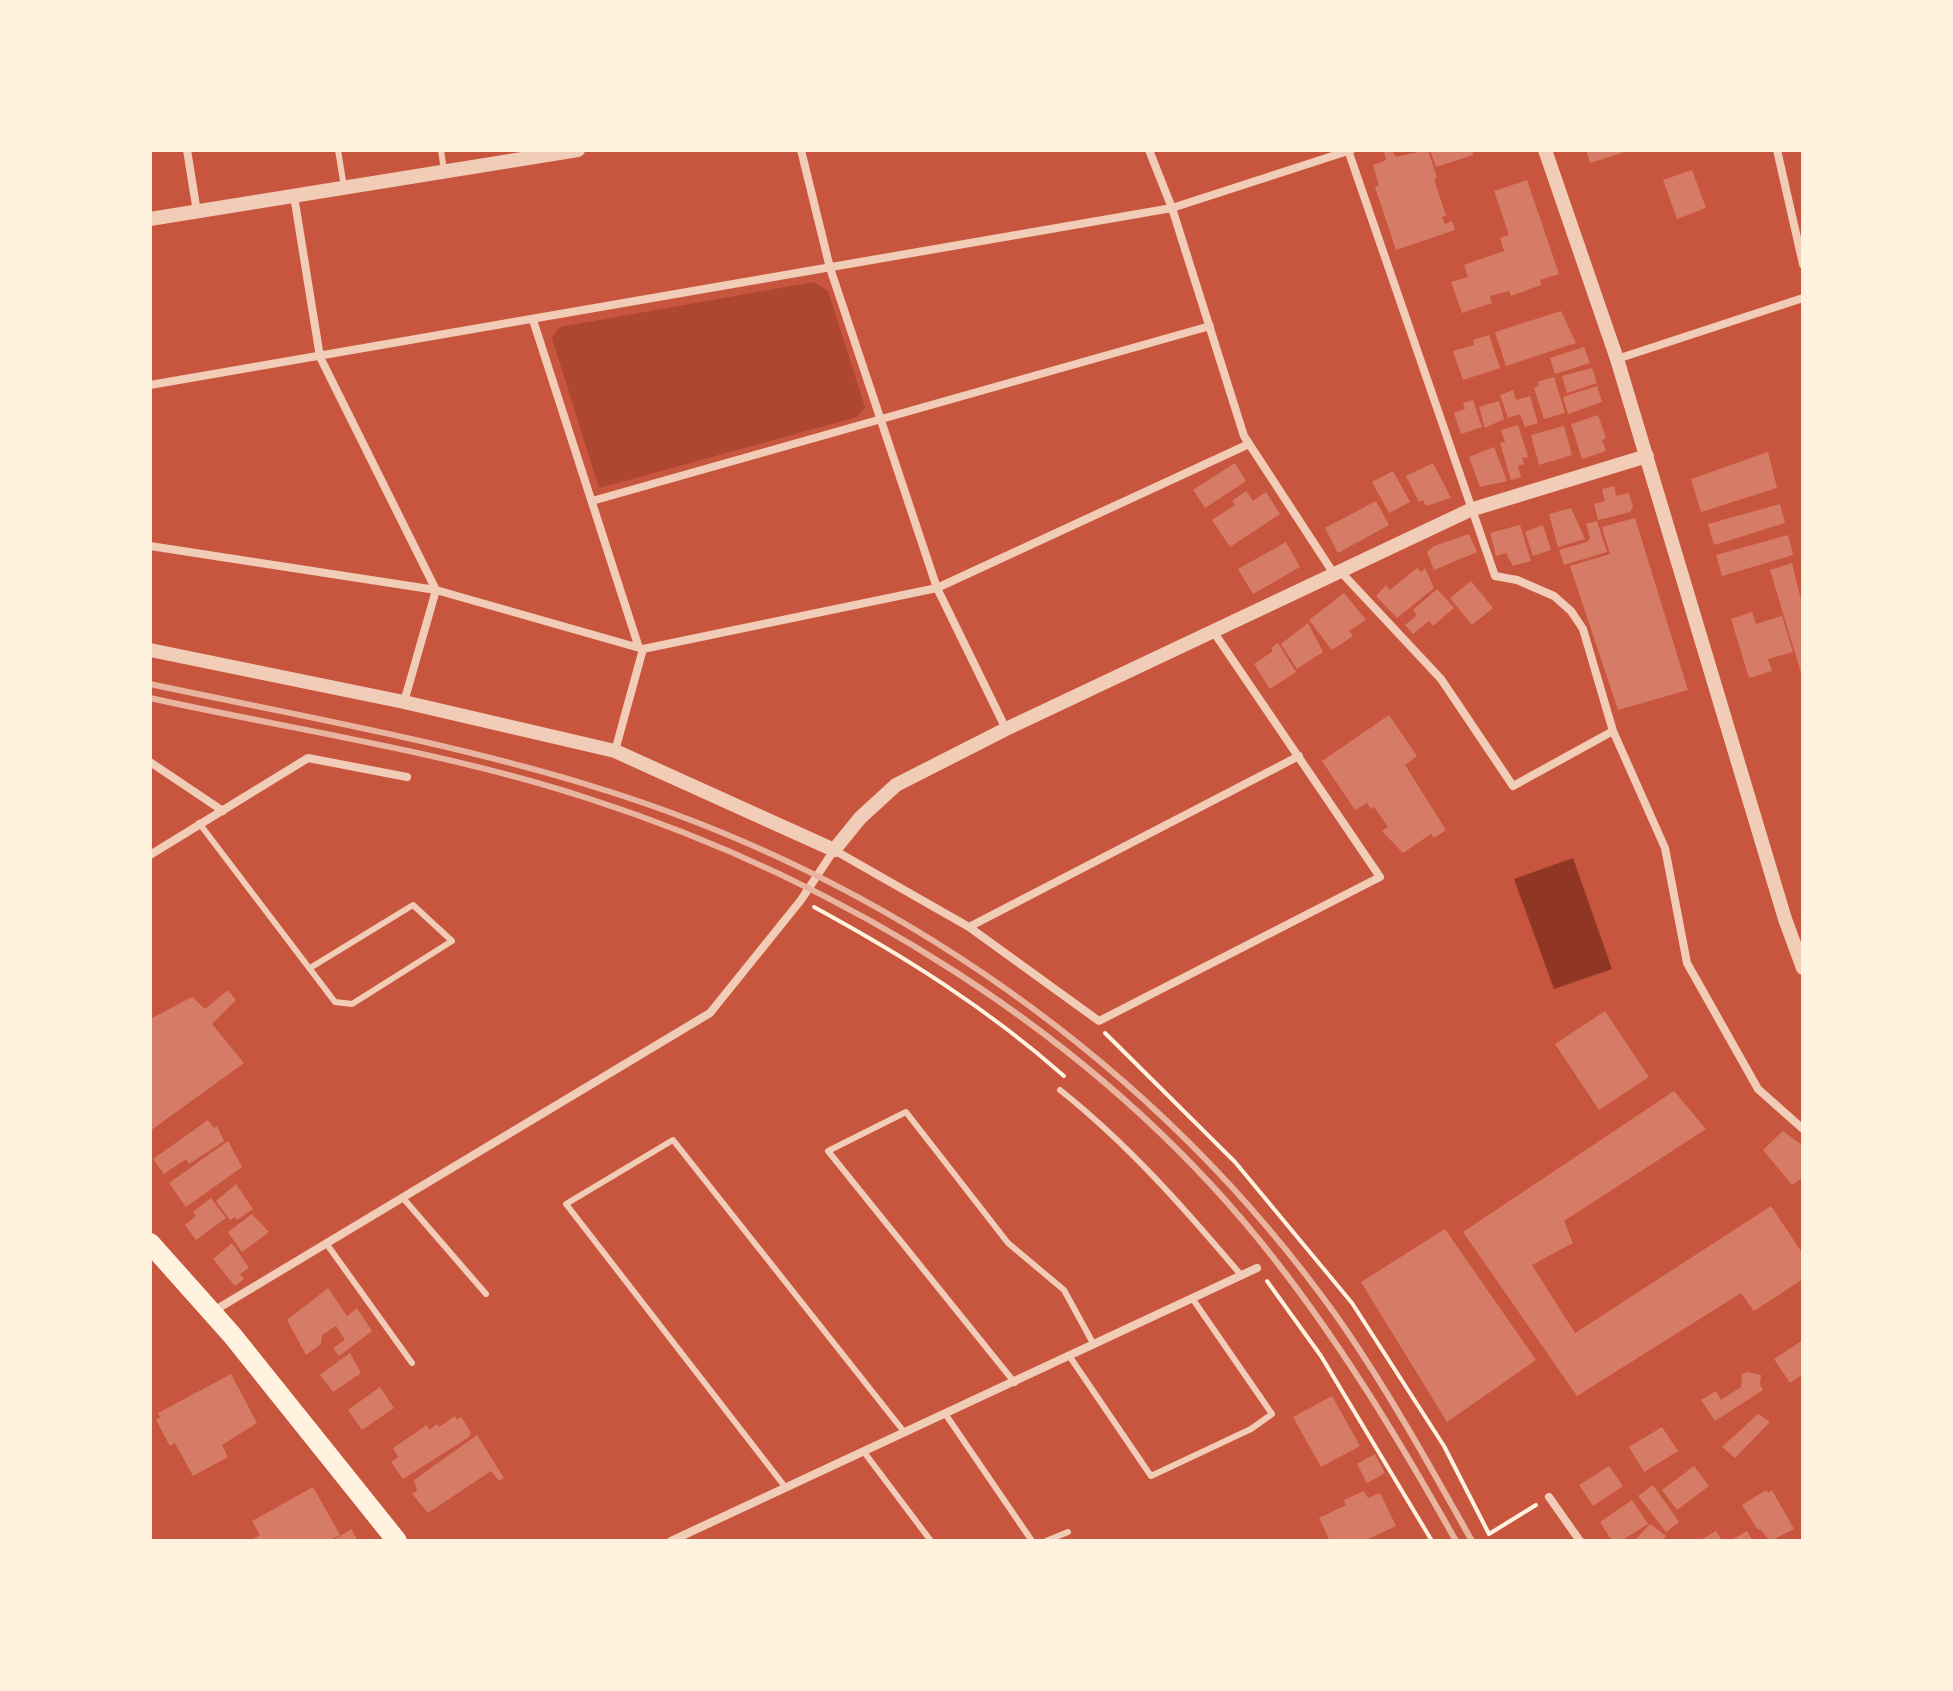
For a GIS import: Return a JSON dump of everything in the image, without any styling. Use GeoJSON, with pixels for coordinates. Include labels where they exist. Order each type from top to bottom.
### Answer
{"type":"FeatureCollection","features":[{"type":"Feature","properties":{"kind":"main road"},"geometry":{"type":"LineString","coordinates":[[150,1243],[212,1312],[397,1541]]}},
{"type":"Feature","properties":{"kind":"street"},"geometry":{"type":"LineString","coordinates":[[187,150],[197,212]]}},
{"type":"Feature","properties":{"kind":"street"},"geometry":{"type":"LineString","coordinates":[[150,219],[542,153],[578,150]]}},
{"type":"Feature","properties":{"kind":"street"},"geometry":{"type":"LineString","coordinates":[[801,150],[830,268],[937,588],[1006,729]]}},
{"type":"Feature","properties":{"kind":"street"},"geometry":{"type":"LineString","coordinates":[[1149,150],[1172,208],[1249,444],[1337,573],[1441,679],[1513,786],[1613,731]]}},
{"type":"Feature","properties":{"kind":"street"},"geometry":{"type":"LineString","coordinates":[[150,385],[1172,208],[1349,150],[1495,576],[1538,588],[1571,611],[1583,629],[1613,731],[1665,848],[1687,963],[1758,1089],[1803,1129]]}},
{"type":"Feature","properties":{"kind":"street"},"geometry":{"type":"LineString","coordinates":[[1545,150],[1617,359],[1785,919],[1803,968]]}},
{"type":"Feature","properties":{"kind":"street"},"geometry":{"type":"LineString","coordinates":[[1777,150],[1803,264]]}},
{"type":"Feature","properties":{"kind":"street"},"geometry":{"type":"LineString","coordinates":[[294,196],[320,357],[436,590],[404,702]]}},
{"type":"Feature","properties":{"kind":"street"},"geometry":{"type":"LineString","coordinates":[[1617,359],[1803,298]]}},
{"type":"Feature","properties":{"kind":"street"},"geometry":{"type":"LineString","coordinates":[[533,320],[641,648],[615,751]]}},
{"type":"Feature","properties":{"kind":"street"},"geometry":{"type":"LineString","coordinates":[[592,501],[1210,326]]}},
{"type":"Feature","properties":{"kind":"street"},"geometry":{"type":"LineString","coordinates":[[150,546],[436,590],[641,648],[937,588],[1249,444]]}},
{"type":"Feature","properties":{"kind":"street"},"geometry":{"type":"LineString","coordinates":[[212,1312],[710,1013],[801,900],[834,850],[860,818],[896,785],[1006,729],[1470,510],[1647,456]]}},
{"type":"Feature","properties":{"kind":"street"},"geometry":{"type":"LineString","coordinates":[[150,650],[404,702],[615,751],[834,850],[969,927],[1099,1021],[1380,877],[1213,631]]}},
{"type":"Feature","properties":{"kind":"street"},"geometry":{"type":"LineString","coordinates":[[969,927],[1299,756]]}},
{"type":"Feature","properties":{"kind":"street"},"geometry":{"type":"LineString","coordinates":[[150,855],[308,758],[407,777]]}},
{"type":"Feature","properties":{"kind":"street"},"geometry":{"type":"LineString","coordinates":[[150,762],[223,811]]}},
{"type":"Feature","properties":{"kind":"street"},"geometry":{"type":"LineString","coordinates":[[671,1541],[1257,1268]]}},
{"type":"Feature","properties":{"kind":"street"},"geometry":{"type":"LineString","coordinates":[[1549,1497],[1580,1541]]}},
{"type":"Feature","properties":{"kind":"lane"},"geometry":{"type":"LineString","coordinates":[[338,150],[344,187]]}},
{"type":"Feature","properties":{"kind":"lane"},"geometry":{"type":"LineString","coordinates":[[441,150],[444,171]]}},
{"type":"Feature","properties":{"kind":"lane"},"geometry":{"type":"LineString","coordinates":[[199,823],[335,1002],[352,1004],[452,941],[413,905],[310,968]]}},
{"type":"Feature","properties":{"kind":"lane"},"geometry":{"type":"LineString","coordinates":[[1060,1090],[1101,1123],[1181,1204],[1241,1275]]}},
{"type":"Feature","properties":{"kind":"lane"},"geometry":{"type":"LineString","coordinates":[[1015,1383],[828,1151],[906,1112],[1008,1243],[1064,1290],[1094,1345]]}},
{"type":"Feature","properties":{"kind":"lane"},"geometry":{"type":"LineString","coordinates":[[786,1488],[566,1204],[673,1140],[905,1433]]}},
{"type":"Feature","properties":{"kind":"lane"},"geometry":{"type":"LineString","coordinates":[[403,1198],[486,1294]]}},
{"type":"Feature","properties":{"kind":"lane"},"geometry":{"type":"LineString","coordinates":[[326,1243],[412,1363]]}},
{"type":"Feature","properties":{"kind":"lane"},"geometry":{"type":"LineString","coordinates":[[1070,1357],[1151,1476],[1251,1429],[1272,1414],[1192,1298]]}},
{"type":"Feature","properties":{"kind":"lane"},"geometry":{"type":"LineString","coordinates":[[946,1415],[1032,1541]]}},
{"type":"Feature","properties":{"kind":"lane"},"geometry":{"type":"LineString","coordinates":[[864,1452],[931,1541]]}},
{"type":"Feature","properties":{"kind":"lane"},"geometry":{"type":"LineString","coordinates":[[1046,1541],[1068,1532]]}},
{"type":"Feature","properties":{"kind":"path"},"geometry":{"type":"LineString","coordinates":[[1099,1021],[1108,1037],[1235,1162],[1352,1303],[1444,1446],[1489,1534],[1549,1497]]}},
{"type":"Feature","properties":{"kind":"shaded area"},"geometry":{"type":"Polygon","coordinates":[[[814,282],[828,291],[865,407],[857,417],[599,488],[552,338],[560,327],[814,282]]]}},
{"type":"Feature","properties":{"kind":"shaded area"},"geometry":{"type":"Polygon","coordinates":[[[1573,858],[1612,969],[1554,989],[1514,879],[1573,858]]]}},
{"type":"Feature","properties":{"kind":"building"},"geometry":{"type":"Polygon","coordinates":[[[1391,150],[1396,157],[1428,150],[1446,216],[1442,217],[1445,224],[1452,221],[1455,230],[1396,250],[1375,187],[1379,185],[1373,165],[1386,160],[1384,152],[1391,150]]]}},
{"type":"Feature","properties":{"kind":"building"},"geometry":{"type":"Polygon","coordinates":[[[1430,150],[1472,150],[1473,155],[1436,167],[1430,150]]]}},
{"type":"Feature","properties":{"kind":"building"},"geometry":{"type":"Polygon","coordinates":[[[1586,150],[1628,150],[1628,151],[1590,163],[1586,150]]]}},
{"type":"Feature","properties":{"kind":"building"},"geometry":{"type":"Polygon","coordinates":[[[1692,170],[1706,208],[1677,219],[1663,180],[1692,170]]]}},
{"type":"Feature","properties":{"kind":"building"},"geometry":{"type":"Polygon","coordinates":[[[1527,180],[1559,274],[1540,280],[1541,285],[1511,296],[1509,291],[1490,296],[1492,303],[1462,313],[1451,282],[1468,277],[1464,265],[1504,251],[1500,238],[1509,235],[1494,191],[1527,180]]]}},
{"type":"Feature","properties":{"kind":"building"},"geometry":{"type":"Polygon","coordinates":[[[1561,311],[1576,343],[1506,366],[1495,332],[1561,311]]]}},
{"type":"Feature","properties":{"kind":"building"},"geometry":{"type":"Polygon","coordinates":[[[1489,335],[1500,368],[1463,380],[1453,351],[1474,345],[1473,340],[1489,335]]]}},
{"type":"Feature","properties":{"kind":"building"},"geometry":{"type":"Polygon","coordinates":[[[1584,347],[1590,363],[1555,374],[1550,358],[1584,347]]]}},
{"type":"Feature","properties":{"kind":"building"},"geometry":{"type":"Polygon","coordinates":[[[1592,368],[1597,383],[1567,393],[1562,376],[1592,368]]]}},
{"type":"Feature","properties":{"kind":"building"},"geometry":{"type":"Polygon","coordinates":[[[1554,377],[1565,413],[1544,419],[1534,388],[1539,386],[1537,382],[1554,377]]]}},
{"type":"Feature","properties":{"kind":"building"},"geometry":{"type":"Polygon","coordinates":[[[1597,386],[1602,402],[1568,414],[1563,397],[1597,386]]]}},
{"type":"Feature","properties":{"kind":"building"},"geometry":{"type":"Polygon","coordinates":[[[1513,390],[1516,400],[1530,396],[1538,423],[1525,427],[1520,414],[1508,418],[1500,395],[1513,390]]]}},
{"type":"Feature","properties":{"kind":"building"},"geometry":{"type":"Polygon","coordinates":[[[1473,400],[1482,427],[1461,434],[1454,413],[1465,409],[1463,403],[1473,400]]]}},
{"type":"Feature","properties":{"kind":"building"},"geometry":{"type":"Polygon","coordinates":[[[1499,401],[1504,419],[1485,428],[1479,407],[1499,401]]]}},
{"type":"Feature","properties":{"kind":"building"},"geometry":{"type":"Polygon","coordinates":[[[1598,415],[1606,438],[1602,440],[1606,451],[1582,459],[1571,424],[1598,415]]]}},
{"type":"Feature","properties":{"kind":"building"},"geometry":{"type":"Polygon","coordinates":[[[1518,425],[1528,457],[1522,458],[1524,464],[1518,466],[1521,477],[1511,480],[1500,443],[1505,442],[1501,430],[1518,425]]]}},
{"type":"Feature","properties":{"kind":"building"},"geometry":{"type":"Polygon","coordinates":[[[1564,426],[1572,455],[1539,465],[1531,435],[1564,426]]]}},
{"type":"Feature","properties":{"kind":"building"},"geometry":{"type":"Polygon","coordinates":[[[1494,447],[1507,481],[1480,487],[1469,457],[1494,447]]]}},
{"type":"Feature","properties":{"kind":"building"},"geometry":{"type":"Polygon","coordinates":[[[1768,452],[1777,488],[1701,512],[1691,479],[1768,452]]]}},
{"type":"Feature","properties":{"kind":"building"},"geometry":{"type":"Polygon","coordinates":[[[1235,463],[1246,481],[1205,508],[1193,490],[1235,463]]]}},
{"type":"Feature","properties":{"kind":"building"},"geometry":{"type":"Polygon","coordinates":[[[1433,463],[1451,498],[1426,506],[1423,500],[1419,502],[1406,476],[1433,463]]]}},
{"type":"Feature","properties":{"kind":"building"},"geometry":{"type":"Polygon","coordinates":[[[1393,471],[1410,502],[1389,513],[1372,482],[1393,471]]]}},
{"type":"Feature","properties":{"kind":"building"},"geometry":{"type":"Polygon","coordinates":[[[1614,486],[1616,496],[1629,493],[1633,507],[1630,512],[1598,520],[1594,504],[1605,501],[1602,489],[1614,486]]]}},
{"type":"Feature","properties":{"kind":"building"},"geometry":{"type":"Polygon","coordinates":[[[1246,491],[1253,501],[1266,492],[1280,514],[1230,547],[1212,520],[1235,505],[1232,501],[1246,491]]]}},
{"type":"Feature","properties":{"kind":"building"},"geometry":{"type":"Polygon","coordinates":[[[1376,501],[1389,525],[1338,553],[1325,528],[1376,501]]]}},
{"type":"Feature","properties":{"kind":"building"},"geometry":{"type":"Polygon","coordinates":[[[1780,504],[1785,523],[1714,545],[1708,524],[1780,504]]]}},
{"type":"Feature","properties":{"kind":"building"},"geometry":{"type":"Polygon","coordinates":[[[1571,508],[1585,539],[1558,547],[1549,514],[1571,508]]]}},
{"type":"Feature","properties":{"kind":"building"},"geometry":{"type":"Polygon","coordinates":[[[1635,518],[1688,690],[1618,710],[1570,566],[1610,554],[1602,527],[1635,518]]]}},
{"type":"Feature","properties":{"kind":"building"},"geometry":{"type":"Polygon","coordinates":[[[1597,521],[1607,552],[1564,565],[1559,550],[1587,542],[1590,538],[1586,524],[1597,521]]]}},
{"type":"Feature","properties":{"kind":"building"},"geometry":{"type":"Polygon","coordinates":[[[1520,525],[1531,561],[1513,566],[1506,553],[1496,556],[1490,533],[1520,525]]]}},
{"type":"Feature","properties":{"kind":"building"},"geometry":{"type":"Polygon","coordinates":[[[1543,525],[1551,550],[1533,556],[1525,532],[1543,525]]]}},
{"type":"Feature","properties":{"kind":"building"},"geometry":{"type":"Polygon","coordinates":[[[1469,534],[1477,552],[1434,570],[1427,552],[1434,546],[1469,534]]]}},
{"type":"Feature","properties":{"kind":"building"},"geometry":{"type":"Polygon","coordinates":[[[1788,535],[1793,554],[1790,556],[1722,576],[1716,555],[1788,535]]]}},
{"type":"Feature","properties":{"kind":"building"},"geometry":{"type":"Polygon","coordinates":[[[1286,542],[1300,567],[1253,594],[1238,569],[1286,542]]]}},
{"type":"Feature","properties":{"kind":"building"},"geometry":{"type":"Polygon","coordinates":[[[1792,563],[1803,608],[1802,676],[1770,570],[1792,563]]]}},
{"type":"Feature","properties":{"kind":"building"},"geometry":{"type":"Polygon","coordinates":[[[1417,568],[1421,572],[1425,568],[1434,588],[1397,618],[1376,596],[1386,585],[1390,590],[1417,568]]]}},
{"type":"Feature","properties":{"kind":"building"},"geometry":{"type":"Polygon","coordinates":[[[1471,581],[1493,608],[1472,625],[1450,598],[1471,581]]]}},
{"type":"Feature","properties":{"kind":"building"},"geometry":{"type":"Polygon","coordinates":[[[1437,589],[1454,608],[1433,626],[1429,621],[1413,634],[1405,625],[1417,615],[1413,610],[1437,589]]]}},
{"type":"Feature","properties":{"kind":"building"},"geometry":{"type":"Polygon","coordinates":[[[1344,593],[1366,620],[1349,631],[1353,636],[1332,650],[1309,620],[1344,593]]]}},
{"type":"Feature","properties":{"kind":"building"},"geometry":{"type":"Polygon","coordinates":[[[1752,612],[1756,624],[1782,616],[1793,652],[1768,659],[1772,671],[1749,678],[1731,619],[1752,612]]]}},
{"type":"Feature","properties":{"kind":"building"},"geometry":{"type":"Polygon","coordinates":[[[1308,623],[1323,652],[1297,669],[1281,644],[1308,623]]]}},
{"type":"Feature","properties":{"kind":"building"},"geometry":{"type":"Polygon","coordinates":[[[1278,643],[1296,672],[1270,689],[1254,664],[1273,651],[1271,648],[1278,643]]]}},
{"type":"Feature","properties":{"kind":"building"},"geometry":{"type":"Polygon","coordinates":[[[1389,715],[1417,756],[1405,765],[1446,830],[1434,838],[1431,834],[1403,853],[1382,831],[1388,827],[1374,807],[1371,809],[1367,803],[1355,810],[1322,761],[1389,715]]]}},
{"type":"Feature","properties":{"kind":"building"},"geometry":{"type":"Polygon","coordinates":[[[228,990],[236,1000],[212,1024],[244,1063],[150,1131],[150,1019],[192,997],[205,1009],[228,990]]]}},
{"type":"Feature","properties":{"kind":"building"},"geometry":{"type":"Polygon","coordinates":[[[1605,1011],[1649,1077],[1599,1110],[1555,1044],[1605,1011]]]}},
{"type":"Feature","properties":{"kind":"building"},"geometry":{"type":"Polygon","coordinates":[[[1674,1091],[1706,1129],[1564,1221],[1573,1243],[1532,1265],[1575,1333],[1771,1206],[1803,1254],[1803,1279],[1754,1311],[1741,1293],[1577,1396],[1463,1232],[1674,1091]]]}},
{"type":"Feature","properties":{"kind":"building"},"geometry":{"type":"Polygon","coordinates":[[[208,1120],[214,1128],[217,1126],[224,1141],[189,1164],[186,1159],[164,1174],[153,1159],[208,1120]]]}},
{"type":"Feature","properties":{"kind":"building"},"geometry":{"type":"Polygon","coordinates":[[[1783,1131],[1803,1146],[1803,1177],[1792,1185],[1763,1150],[1783,1131]]]}},
{"type":"Feature","properties":{"kind":"building"},"geometry":{"type":"Polygon","coordinates":[[[228,1141],[242,1167],[186,1207],[169,1183],[228,1141]]]}},
{"type":"Feature","properties":{"kind":"building"},"geometry":{"type":"Polygon","coordinates":[[[236,1184],[253,1209],[237,1220],[235,1217],[230,1220],[216,1201],[236,1184]]]}},
{"type":"Feature","properties":{"kind":"building"},"geometry":{"type":"Polygon","coordinates":[[[211,1198],[226,1218],[196,1240],[185,1225],[196,1216],[193,1212],[211,1198]]]}},
{"type":"Feature","properties":{"kind":"building"},"geometry":{"type":"Polygon","coordinates":[[[252,1214],[269,1232],[242,1252],[228,1232],[252,1214]]]}},
{"type":"Feature","properties":{"kind":"building"},"geometry":{"type":"Polygon","coordinates":[[[1445,1229],[1536,1360],[1447,1422],[1361,1282],[1445,1229]]]}},
{"type":"Feature","properties":{"kind":"building"},"geometry":{"type":"Polygon","coordinates":[[[232,1243],[249,1268],[240,1274],[244,1279],[235,1286],[213,1259],[232,1243]]]}},
{"type":"Feature","properties":{"kind":"building"},"geometry":{"type":"Polygon","coordinates":[[[328,1288],[347,1316],[357,1308],[372,1331],[339,1356],[333,1348],[345,1340],[336,1326],[322,1335],[321,1344],[306,1355],[287,1320],[328,1288]]]}},
{"type":"Feature","properties":{"kind":"building"},"geometry":{"type":"Polygon","coordinates":[[[1803,1340],[1803,1374],[1790,1383],[1774,1359],[1803,1340]]]}},
{"type":"Feature","properties":{"kind":"building"},"geometry":{"type":"Polygon","coordinates":[[[350,1353],[361,1373],[333,1392],[320,1375],[350,1353]]]}},
{"type":"Feature","properties":{"kind":"building"},"geometry":{"type":"Polygon","coordinates":[[[231,1374],[257,1423],[222,1445],[228,1457],[193,1476],[175,1443],[170,1446],[156,1420],[160,1417],[158,1413],[231,1374]]]}},
{"type":"Feature","properties":{"kind":"building"},"geometry":{"type":"Polygon","coordinates":[[[1742,1374],[1761,1375],[1763,1390],[1715,1421],[1701,1400],[1716,1391],[1721,1400],[1741,1387],[1742,1374]]]}},
{"type":"Feature","properties":{"kind":"building"},"geometry":{"type":"Polygon","coordinates":[[[380,1387],[394,1408],[362,1430],[348,1410],[380,1387]]]}},
{"type":"Feature","properties":{"kind":"building"},"geometry":{"type":"Polygon","coordinates":[[[1332,1396],[1360,1446],[1321,1467],[1293,1417],[1332,1396]]]}},
{"type":"Feature","properties":{"kind":"building"},"geometry":{"type":"Polygon","coordinates":[[[1758,1414],[1770,1422],[1735,1458],[1722,1447],[1758,1414]]]}},
{"type":"Feature","properties":{"kind":"building"},"geometry":{"type":"Polygon","coordinates":[[[455,1416],[457,1420],[461,1417],[471,1432],[469,1437],[403,1479],[391,1462],[398,1457],[393,1448],[427,1425],[429,1430],[437,1424],[439,1427],[455,1416]]]}},
{"type":"Feature","properties":{"kind":"building"},"geometry":{"type":"Polygon","coordinates":[[[1662,1427],[1678,1451],[1644,1472],[1629,1447],[1662,1427]]]}},
{"type":"Feature","properties":{"kind":"building"},"geometry":{"type":"Polygon","coordinates":[[[477,1435],[504,1478],[499,1481],[491,1471],[428,1513],[412,1494],[417,1491],[414,1480],[477,1435]]]}},
{"type":"Feature","properties":{"kind":"building"},"geometry":{"type":"Polygon","coordinates":[[[1375,1454],[1385,1473],[1367,1483],[1357,1464],[1375,1454]]]}},
{"type":"Feature","properties":{"kind":"building"},"geometry":{"type":"Polygon","coordinates":[[[1609,1466],[1623,1486],[1593,1506],[1579,1485],[1609,1466]]]}},
{"type":"Feature","properties":{"kind":"building"},"geometry":{"type":"Polygon","coordinates":[[[1694,1466],[1709,1486],[1677,1510],[1662,1490],[1694,1466]]]}},
{"type":"Feature","properties":{"kind":"building"},"geometry":{"type":"Polygon","coordinates":[[[1653,1485],[1679,1522],[1666,1532],[1638,1496],[1653,1485]]]}},
{"type":"Feature","properties":{"kind":"building"},"geometry":{"type":"Polygon","coordinates":[[[313,1487],[340,1535],[329,1541],[250,1541],[260,1535],[252,1521],[313,1487]]]}},
{"type":"Feature","properties":{"kind":"building"},"geometry":{"type":"Polygon","coordinates":[[[1766,1490],[1768,1493],[1772,1490],[1794,1529],[1770,1541],[1758,1530],[1742,1505],[1766,1490]]]}},
{"type":"Feature","properties":{"kind":"building"},"geometry":{"type":"Polygon","coordinates":[[[1364,1491],[1368,1498],[1380,1493],[1396,1526],[1364,1541],[1330,1541],[1319,1518],[1346,1505],[1344,1500],[1364,1491]]]}},
{"type":"Feature","properties":{"kind":"building"},"geometry":{"type":"Polygon","coordinates":[[[1632,1500],[1648,1524],[1621,1541],[1612,1541],[1600,1522],[1632,1500]]]}},
{"type":"Feature","properties":{"kind":"building"},"geometry":{"type":"Polygon","coordinates":[[[1650,1524],[1666,1536],[1662,1541],[1634,1541],[1650,1524]]]}},
{"type":"Feature","properties":{"kind":"building"},"geometry":{"type":"Polygon","coordinates":[[[351,1529],[358,1541],[332,1541],[347,1532],[351,1529]]]}},
{"type":"Feature","properties":{"kind":"building"},"geometry":{"type":"Polygon","coordinates":[[[1716,1531],[1722,1541],[1699,1541],[1716,1531]]]}},
{"type":"Feature","properties":{"kind":"building"},"geometry":{"type":"Polygon","coordinates":[[[1747,1531],[1753,1541],[1730,1541],[1747,1531]]]}},
{"type":"Feature","properties":{"kind":"railway"},"geometry":{"type":"LineString","coordinates":[[150,684],[423,742],[531,769],[696,822],[804,870],[908,926],[1007,990],[1100,1062],[1188,1141],[1268,1228],[1358,1348],[1472,1541]]}},
{"type":"Feature","properties":{"kind":"railway"},"geometry":{"type":"LineString","coordinates":[[150,698],[480,767],[587,798],[682,832],[776,872],[867,919],[955,972],[1040,1031],[1119,1095],[1193,1165],[1260,1241],[1364,1387],[1456,1541]]}}]}
